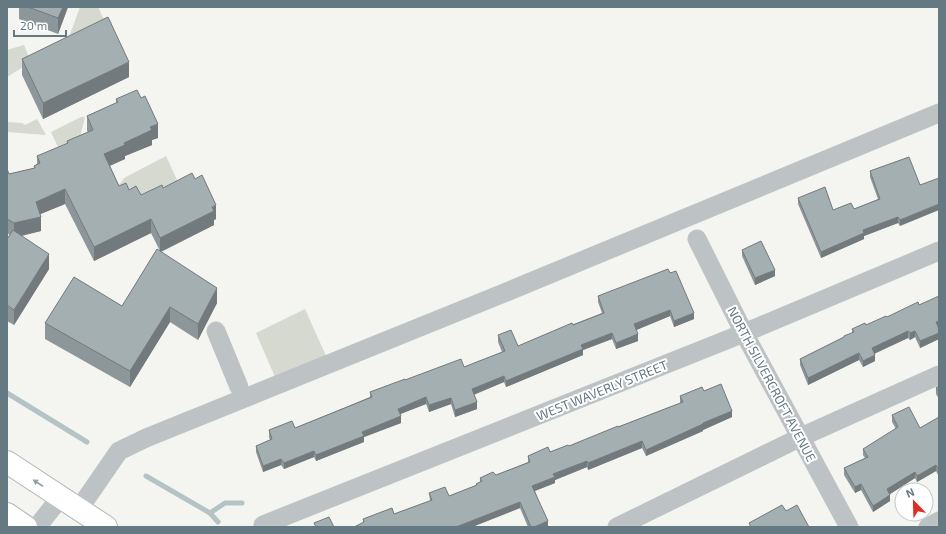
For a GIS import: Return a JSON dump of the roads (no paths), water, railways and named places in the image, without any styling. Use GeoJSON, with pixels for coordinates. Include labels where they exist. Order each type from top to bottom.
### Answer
{"type":"FeatureCollection","features":[{"type":"Feature","properties":{"kind":"main road"},"geometry":{"type":"LineString","coordinates":[[7,462],[106,527]]}},
{"type":"Feature","properties":{"kind":"main road"},"geometry":{"type":"LineString","coordinates":[[7,514],[26,527]]}},
{"type":"Feature","properties":{"kind":"street"},"geometry":{"type":"LineString","coordinates":[[79,510],[119,451],[146,438],[511,290],[939,113]]}},
{"type":"Feature","properties":{"kind":"street","name":"NORTH SILVERCROFT AVENUE"},"geometry":{"type":"LineString","coordinates":[[697,239],[744,333],[849,527]]}},
{"type":"Feature","properties":{"kind":"street","name":"WEST WAVERLY STREET"},"geometry":{"type":"LineString","coordinates":[[263,525],[744,333],[939,251]]}},
{"type":"Feature","properties":{"kind":"street"},"geometry":{"type":"LineString","coordinates":[[216,331],[238,387]]}},
{"type":"Feature","properties":{"kind":"street"},"geometry":{"type":"LineString","coordinates":[[616,527],[801,437],[939,375]]}},
{"type":"Feature","properties":{"kind":"street"},"geometry":{"type":"LineString","coordinates":[[37,527],[60,498]]}},
{"type":"Feature","properties":{"kind":"street"},"geometry":{"type":"LineString","coordinates":[[928,527],[939,521]]}},
{"type":"Feature","properties":{"kind":"waterway"},"geometry":{"type":"LineString","coordinates":[[7,393],[87,442]]}},
{"type":"Feature","properties":{"kind":"waterway"},"geometry":{"type":"LineString","coordinates":[[146,476],[210,513],[218,522]]}},
{"type":"Feature","properties":{"kind":"waterway"},"geometry":{"type":"LineString","coordinates":[[210,513],[225,503],[242,503]]}}]}
